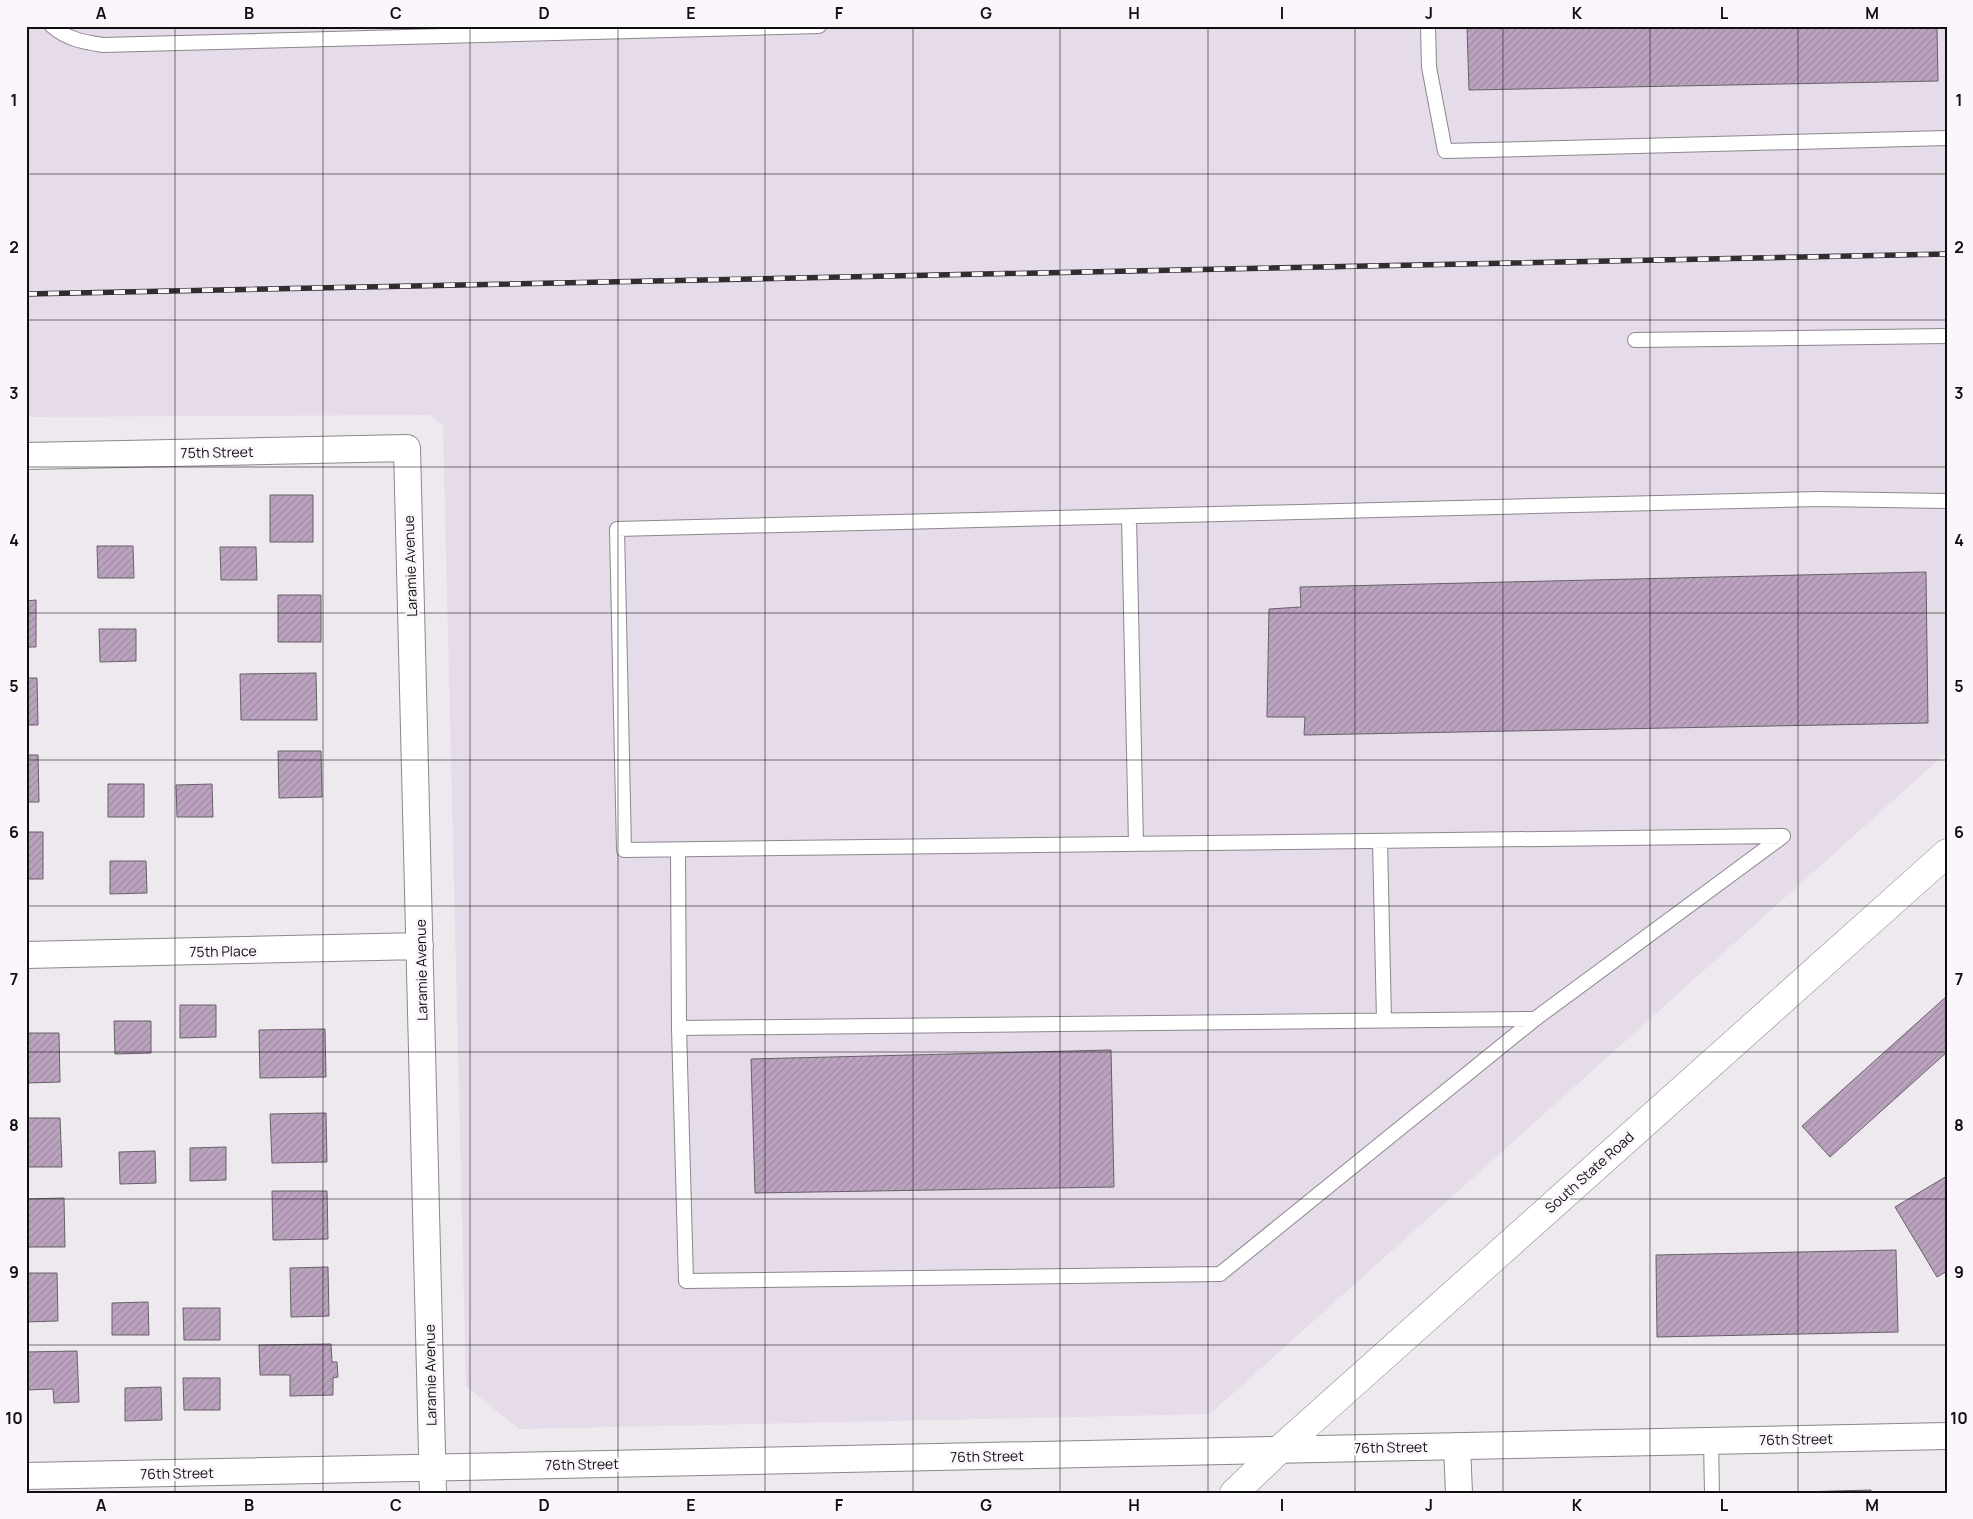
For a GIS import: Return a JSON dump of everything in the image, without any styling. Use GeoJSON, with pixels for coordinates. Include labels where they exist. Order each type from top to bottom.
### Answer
{"type":"FeatureCollection","features":[{"type":"Feature","properties":{"kind":"street","name":"75th Street"},"geometry":{"type":"LineString","coordinates":[[26,456],[407,448]]}},
{"type":"Feature","properties":{"kind":"street","name":"Laramie Avenue"},"geometry":{"type":"LineString","coordinates":[[407,448],[433,1480]]}},
{"type":"Feature","properties":{"kind":"street","name":"South State Road"},"geometry":{"type":"LineString","coordinates":[[1234,1493],[1279,1450],[1947,853]]}},
{"type":"Feature","properties":{"kind":"street","name":"75th Place"},"geometry":{"type":"LineString","coordinates":[[26,955],[420,946]]}},
{"type":"Feature","properties":{"kind":"street","name":"76th Street"},"geometry":{"type":"LineString","coordinates":[[26,1476],[433,1480],[1279,1450],[1947,1436]]}},
{"type":"Feature","properties":{"kind":"street"},"geometry":{"type":"LineString","coordinates":[[1457,1446],[1458,1493]]}},
{"type":"Feature","properties":{"kind":"lane"},"geometry":{"type":"LineString","coordinates":[[52,26],[62,35],[82,42],[103,45],[819,26]]}},
{"type":"Feature","properties":{"kind":"lane"},"geometry":{"type":"LineString","coordinates":[[1428,26],[1429,66],[1445,151],[1947,138]]}},
{"type":"Feature","properties":{"kind":"lane"},"geometry":{"type":"LineString","coordinates":[[1635,340],[1947,336]]}},
{"type":"Feature","properties":{"kind":"lane"},"geometry":{"type":"LineString","coordinates":[[678,850],[679,1028],[686,1281],[1220,1274],[1535,1019],[1783,836],[624,850],[616,529],[1817,499],[1947,501]]}},
{"type":"Feature","properties":{"kind":"lane"},"geometry":{"type":"LineString","coordinates":[[1129,517],[1136,844]]}},
{"type":"Feature","properties":{"kind":"lane"},"geometry":{"type":"LineString","coordinates":[[1380,842],[1384,1020]]}},
{"type":"Feature","properties":{"kind":"lane"},"geometry":{"type":"LineString","coordinates":[[679,1028],[1535,1019]]}},
{"type":"Feature","properties":{"kind":"lane"},"geometry":{"type":"LineString","coordinates":[[1711,1441],[1712,1493]]}},
{"type":"Feature","properties":{"kind":"shaded area"},"geometry":{"type":"Polygon","coordinates":[[[26,26],[1947,26],[1947,752],[1210,1414],[519,1429],[466,1386],[443,425],[430,415],[26,417],[26,26]]]}},
{"type":"Feature","properties":{"kind":"building"},"geometry":{"type":"Polygon","coordinates":[[[1467,26],[1937,26],[1938,81],[1469,90],[1467,26]]]}},
{"type":"Feature","properties":{"kind":"building"},"geometry":{"type":"Polygon","coordinates":[[[270,495],[313,495],[313,542],[270,542],[270,495]]]}},
{"type":"Feature","properties":{"kind":"building"},"geometry":{"type":"Polygon","coordinates":[[[26,501],[28,501],[28,548],[26,548],[26,501]]]}},
{"type":"Feature","properties":{"kind":"building"},"geometry":{"type":"Polygon","coordinates":[[[97,546],[133,546],[134,578],[98,578],[97,546]]]}},
{"type":"Feature","properties":{"kind":"building"},"geometry":{"type":"Polygon","coordinates":[[[220,547],[256,547],[257,580],[221,580],[220,547]]]}},
{"type":"Feature","properties":{"kind":"building"},"geometry":{"type":"Polygon","coordinates":[[[1926,572],[1928,723],[1304,735],[1305,717],[1267,717],[1269,609],[1301,607],[1300,587],[1926,572]]]}},
{"type":"Feature","properties":{"kind":"building"},"geometry":{"type":"Polygon","coordinates":[[[278,595],[321,595],[321,642],[278,642],[278,595]]]}},
{"type":"Feature","properties":{"kind":"building"},"geometry":{"type":"Polygon","coordinates":[[[36,600],[36,647],[26,647],[26,601],[36,600]]]}},
{"type":"Feature","properties":{"kind":"building"},"geometry":{"type":"Polygon","coordinates":[[[99,629],[136,629],[136,661],[100,662],[99,629]]]}},
{"type":"Feature","properties":{"kind":"building"},"geometry":{"type":"Polygon","coordinates":[[[316,673],[317,720],[241,720],[240,674],[316,673]]]}},
{"type":"Feature","properties":{"kind":"building"},"geometry":{"type":"Polygon","coordinates":[[[26,678],[37,678],[38,725],[26,725],[26,678]]]}},
{"type":"Feature","properties":{"kind":"building"},"geometry":{"type":"Polygon","coordinates":[[[278,751],[321,751],[322,797],[279,798],[278,751]]]}},
{"type":"Feature","properties":{"kind":"building"},"geometry":{"type":"Polygon","coordinates":[[[26,755],[38,755],[39,802],[26,802],[26,755]]]}},
{"type":"Feature","properties":{"kind":"building"},"geometry":{"type":"Polygon","coordinates":[[[108,784],[144,784],[144,817],[108,817],[108,784]]]}},
{"type":"Feature","properties":{"kind":"building"},"geometry":{"type":"Polygon","coordinates":[[[212,784],[213,817],[177,817],[176,785],[212,784]]]}},
{"type":"Feature","properties":{"kind":"building"},"geometry":{"type":"Polygon","coordinates":[[[26,832],[43,832],[43,879],[26,879],[26,832]]]}},
{"type":"Feature","properties":{"kind":"building"},"geometry":{"type":"Polygon","coordinates":[[[110,861],[146,861],[147,893],[110,894],[110,861]]]}},
{"type":"Feature","properties":{"kind":"building"},"geometry":{"type":"Polygon","coordinates":[[[1947,996],[1947,1052],[1830,1157],[1802,1126],[1947,996]]]}},
{"type":"Feature","properties":{"kind":"building"},"geometry":{"type":"Polygon","coordinates":[[[180,1005],[216,1005],[216,1037],[180,1038],[180,1005]]]}},
{"type":"Feature","properties":{"kind":"building"},"geometry":{"type":"Polygon","coordinates":[[[114,1021],[151,1021],[151,1053],[115,1054],[114,1021]]]}},
{"type":"Feature","properties":{"kind":"building"},"geometry":{"type":"Polygon","coordinates":[[[325,1029],[326,1077],[260,1078],[259,1030],[325,1029]]]}},
{"type":"Feature","properties":{"kind":"building"},"geometry":{"type":"Polygon","coordinates":[[[26,1033],[59,1033],[60,1082],[26,1083],[26,1033]]]}},
{"type":"Feature","properties":{"kind":"building"},"geometry":{"type":"Polygon","coordinates":[[[1111,1050],[1114,1187],[755,1193],[751,1059],[1111,1050]]]}},
{"type":"Feature","properties":{"kind":"building"},"geometry":{"type":"Polygon","coordinates":[[[326,1113],[327,1162],[272,1163],[270,1114],[326,1113]]]}},
{"type":"Feature","properties":{"kind":"building"},"geometry":{"type":"Polygon","coordinates":[[[26,1118],[60,1118],[62,1167],[26,1167],[26,1118]]]}},
{"type":"Feature","properties":{"kind":"building"},"geometry":{"type":"Polygon","coordinates":[[[226,1147],[226,1180],[190,1181],[190,1148],[226,1147]]]}},
{"type":"Feature","properties":{"kind":"building"},"geometry":{"type":"Polygon","coordinates":[[[155,1151],[156,1183],[120,1184],[119,1152],[155,1151]]]}},
{"type":"Feature","properties":{"kind":"building"},"geometry":{"type":"Polygon","coordinates":[[[1947,1176],[1947,1271],[1937,1277],[1895,1207],[1947,1176]]]}},
{"type":"Feature","properties":{"kind":"building"},"geometry":{"type":"Polygon","coordinates":[[[272,1191],[327,1191],[328,1239],[273,1240],[272,1191]]]}},
{"type":"Feature","properties":{"kind":"building"},"geometry":{"type":"Polygon","coordinates":[[[64,1198],[65,1247],[26,1247],[26,1199],[64,1198]]]}},
{"type":"Feature","properties":{"kind":"building"},"geometry":{"type":"Polygon","coordinates":[[[1896,1250],[1898,1332],[1657,1337],[1656,1255],[1896,1250]]]}},
{"type":"Feature","properties":{"kind":"building"},"geometry":{"type":"Polygon","coordinates":[[[328,1267],[329,1316],[291,1317],[290,1268],[328,1267]]]}},
{"type":"Feature","properties":{"kind":"building"},"geometry":{"type":"Polygon","coordinates":[[[26,1273],[57,1273],[58,1321],[26,1322],[26,1273]]]}},
{"type":"Feature","properties":{"kind":"building"},"geometry":{"type":"Polygon","coordinates":[[[148,1302],[149,1335],[112,1335],[112,1303],[148,1302]]]}},
{"type":"Feature","properties":{"kind":"building"},"geometry":{"type":"Polygon","coordinates":[[[183,1308],[220,1308],[220,1340],[184,1340],[183,1308]]]}},
{"type":"Feature","properties":{"kind":"building"},"geometry":{"type":"Polygon","coordinates":[[[331,1344],[332,1362],[337,1362],[338,1377],[333,1378],[333,1395],[290,1396],[290,1375],[260,1375],[259,1345],[331,1344]]]}},
{"type":"Feature","properties":{"kind":"building"},"geometry":{"type":"Polygon","coordinates":[[[77,1351],[79,1402],[54,1403],[53,1389],[26,1390],[26,1352],[77,1351]]]}},
{"type":"Feature","properties":{"kind":"building"},"geometry":{"type":"Polygon","coordinates":[[[183,1378],[220,1378],[220,1410],[184,1410],[183,1378]]]}},
{"type":"Feature","properties":{"kind":"building"},"geometry":{"type":"Polygon","coordinates":[[[161,1387],[162,1420],[125,1421],[125,1388],[161,1387]]]}},
{"type":"Feature","properties":{"kind":"building"},"geometry":{"type":"Polygon","coordinates":[[[1871,1490],[1871,1493],[1800,1493],[1800,1492],[1871,1490]]]}},
{"type":"Feature","properties":{"kind":"railway"},"geometry":{"type":"LineString","coordinates":[[26,294],[1947,254]]}}]}
